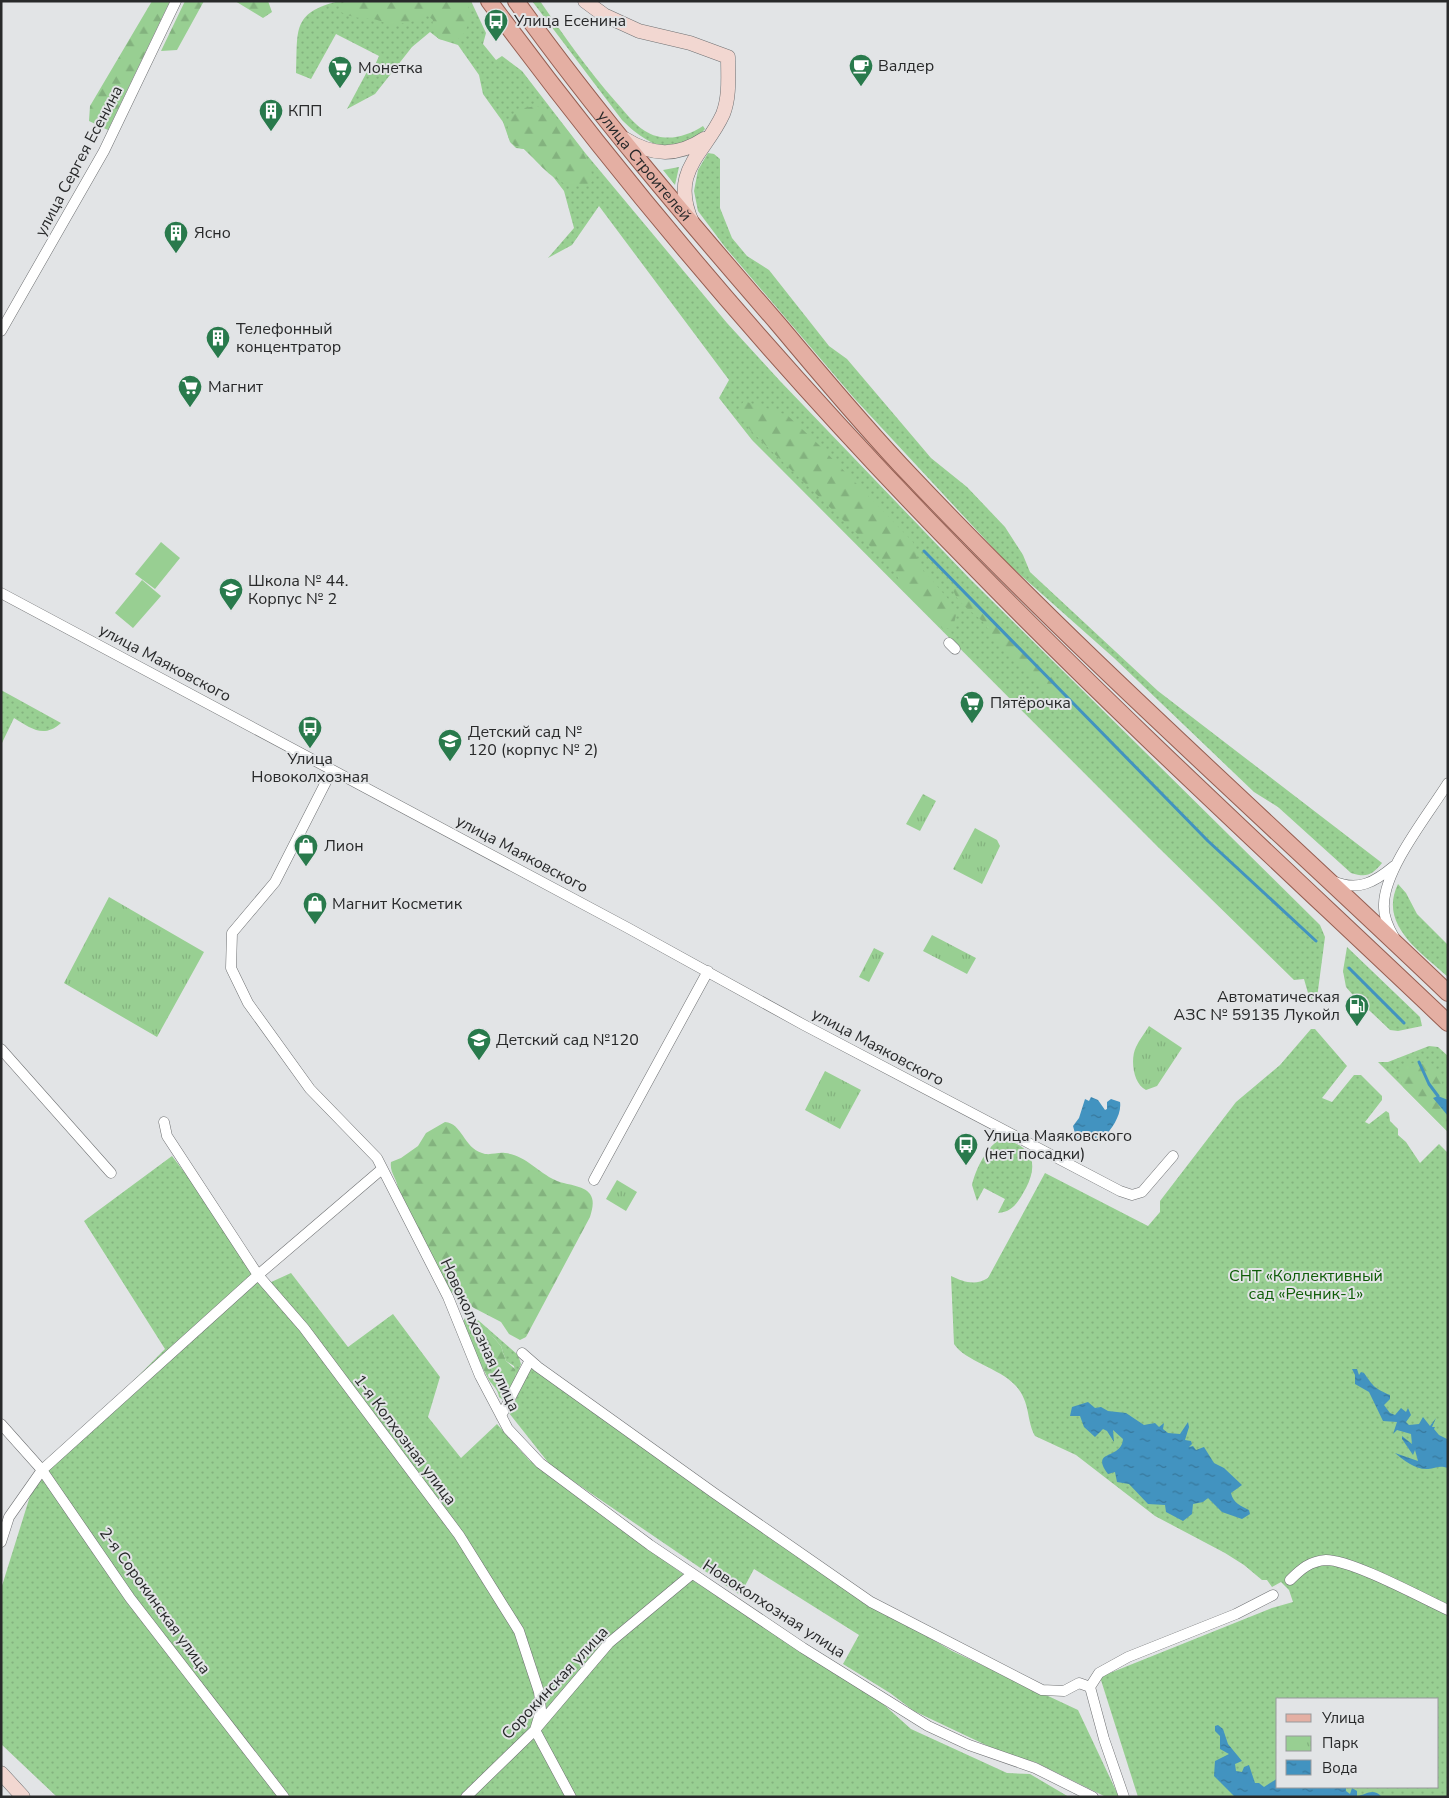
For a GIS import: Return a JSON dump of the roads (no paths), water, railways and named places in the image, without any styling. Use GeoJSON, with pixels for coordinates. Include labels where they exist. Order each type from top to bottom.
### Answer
{"type":"FeatureCollection","features":[{"type":"Feature","properties":{"kind":"main road","name":"улица Строителей"},"geometry":{"type":"LineString","coordinates":[[489,1],[586,130],[739,314],[847,434],[1000,594],[1448,1023]]}},
{"type":"Feature","properties":{"kind":"main road","name":"улица Строителей"},"geometry":{"type":"LineString","coordinates":[[516,1],[567,73],[703,238],[864,426],[918,484],[1091,655],[1316,872],[1448,993]]}},
{"type":"Feature","properties":{"kind":"street","name":"улица Сергея Есенина"},"geometry":{"type":"LineString","coordinates":[[1,331],[104,152],[176,1]]}},
{"type":"Feature","properties":{"kind":"street"},"geometry":{"type":"LineString","coordinates":[[585,1],[604,14],[639,30],[690,43],[728,57],[729,87],[724,111],[692,162],[685,190],[689,215],[703,238]]}},
{"type":"Feature","properties":{"kind":"street"},"geometry":{"type":"LineString","coordinates":[[610,126],[633,144],[658,153],[682,151],[711,134]]}},
{"type":"Feature","properties":{"kind":"street","name":"улица Маяковского"},"geometry":{"type":"LineString","coordinates":[[1,593],[708,971],[812,1030],[1132,1195],[1140,1194],[1145,1190],[1173,1156]]}},
{"type":"Feature","properties":{"kind":"street","name":"Новоколхозная улица"},"geometry":{"type":"LineString","coordinates":[[332,770],[275,882],[232,932],[231,968],[248,1003],[310,1088],[377,1158],[448,1298],[480,1376],[501,1416],[520,1443],[540,1463],[692,1574],[803,1648],[928,1726],[969,1745],[1035,1768],[1094,1797]]}},
{"type":"Feature","properties":{"kind":"street"},"geometry":{"type":"LineString","coordinates":[[1408,955],[1390,930],[1384,910],[1385,895],[1395,866],[1448,783]]}},
{"type":"Feature","properties":{"kind":"street"},"geometry":{"type":"LineString","coordinates":[[1316,872],[1337,883],[1358,887],[1376,880],[1395,866]]}},
{"type":"Feature","properties":{"kind":"street"},"geometry":{"type":"LineString","coordinates":[[594,1180],[708,971]]}},
{"type":"Feature","properties":{"kind":"street"},"geometry":{"type":"LineString","coordinates":[[1,1049],[111,1173]]}},
{"type":"Feature","properties":{"kind":"street","name":"1-я Колхозная улица"},"geometry":{"type":"LineString","coordinates":[[164,1122],[166,1136],[258,1275],[304,1328],[459,1536],[519,1631],[539,1692],[541,1710],[535,1730]]}},
{"type":"Feature","properties":{"kind":"street"},"geometry":{"type":"LineString","coordinates":[[1,1542],[9,1517],[42,1470],[258,1275],[382,1168]]}},
{"type":"Feature","properties":{"kind":"street"},"geometry":{"type":"LineString","coordinates":[[501,1416],[526,1356],[714,1493],[871,1602],[1042,1690],[1064,1691],[1079,1683],[1090,1686]]}},
{"type":"Feature","properties":{"kind":"street","name":"2-я Сорокинская улица"},"geometry":{"type":"LineString","coordinates":[[1,1424],[42,1470],[130,1598],[284,1797]]}},
{"type":"Feature","properties":{"kind":"street"},"geometry":{"type":"LineString","coordinates":[[1290,1580],[1301,1569],[1311,1563],[1333,1561],[1369,1574],[1448,1610]]}},
{"type":"Feature","properties":{"kind":"street","name":"Сорокинская улица"},"geometry":{"type":"LineString","coordinates":[[466,1797],[535,1730],[609,1643],[692,1574]]}},
{"type":"Feature","properties":{"kind":"street"},"geometry":{"type":"LineString","coordinates":[[1124,1797],[1104,1739],[1090,1686],[1099,1673],[1128,1657],[1236,1614],[1274,1595]]}},
{"type":"Feature","properties":{"kind":"street"},"geometry":{"type":"LineString","coordinates":[[535,1730],[571,1797]]}},
{"type":"Feature","properties":{"kind":"street"},"geometry":{"type":"LineString","coordinates":[[1,1774],[23,1797]]}},
{"type":"Feature","properties":{"kind":"water"},"geometry":{"type":"Polygon","coordinates":[[[1438,1096],[1448,1100],[1448,1116],[1433,1098],[1438,1096]]]}},
{"type":"Feature","properties":{"kind":"water"},"geometry":{"type":"Polygon","coordinates":[[[1091,1097],[1098,1100],[1105,1110],[1107,1109],[1107,1102],[1111,1099],[1120,1102],[1120,1107],[1113,1126],[1104,1137],[1082,1141],[1076,1137],[1073,1126],[1079,1118],[1085,1099],[1089,1101],[1091,1097]]]}},
{"type":"Feature","properties":{"kind":"water"},"geometry":{"type":"Polygon","coordinates":[[[1352,1369],[1357,1369],[1359,1375],[1361,1372],[1364,1373],[1375,1387],[1390,1395],[1390,1399],[1384,1405],[1390,1413],[1395,1415],[1401,1408],[1406,1412],[1408,1408],[1411,1415],[1406,1422],[1409,1425],[1419,1424],[1423,1417],[1430,1426],[1436,1418],[1432,1427],[1435,1427],[1434,1429],[1439,1435],[1447,1439],[1448,1468],[1419,1468],[1395,1453],[1418,1461],[1415,1450],[1413,1455],[1402,1439],[1402,1436],[1412,1444],[1411,1434],[1397,1430],[1393,1434],[1397,1422],[1383,1421],[1369,1392],[1355,1384],[1355,1375],[1352,1369]]]}},
{"type":"Feature","properties":{"kind":"water"},"geometry":{"type":"Polygon","coordinates":[[[1088,1402],[1095,1408],[1101,1407],[1108,1411],[1126,1413],[1144,1425],[1155,1423],[1159,1427],[1164,1423],[1163,1429],[1168,1433],[1180,1434],[1188,1422],[1189,1427],[1185,1440],[1191,1441],[1192,1444],[1189,1447],[1193,1446],[1196,1450],[1204,1447],[1214,1463],[1224,1468],[1242,1485],[1231,1493],[1235,1502],[1249,1510],[1250,1514],[1242,1519],[1222,1512],[1208,1498],[1203,1502],[1193,1504],[1192,1514],[1183,1521],[1166,1512],[1165,1505],[1148,1504],[1129,1484],[1117,1482],[1115,1472],[1108,1474],[1103,1466],[1102,1461],[1104,1457],[1118,1450],[1123,1439],[1113,1430],[1114,1442],[1107,1431],[1103,1429],[1095,1437],[1084,1427],[1080,1416],[1070,1416],[1072,1407],[1088,1402]]]}},
{"type":"Feature","properties":{"kind":"water"},"geometry":{"type":"Polygon","coordinates":[[[1218,1725],[1223,1729],[1228,1744],[1242,1761],[1235,1764],[1236,1771],[1242,1772],[1244,1767],[1249,1765],[1255,1783],[1259,1783],[1264,1787],[1276,1779],[1276,1788],[1346,1788],[1346,1791],[1350,1794],[1352,1788],[1357,1791],[1357,1796],[1375,1792],[1382,1797],[1235,1797],[1214,1776],[1215,1761],[1229,1754],[1220,1749],[1220,1736],[1215,1731],[1215,1726],[1218,1725]]]}},
{"type":"Feature","properties":{"kind":"waterway"},"geometry":{"type":"LineString","coordinates":[[924,551],[1208,841],[1316,941]]}},
{"type":"Feature","properties":{"kind":"waterway"},"geometry":{"type":"LineString","coordinates":[[1349,968],[1404,1023]]}},
{"type":"Feature","properties":{"kind":"waterway"},"geometry":{"type":"LineString","coordinates":[[1419,1062],[1429,1084],[1438,1096]]}},
{"type":"Feature","properties":{"kind":"place","name":"Улица Есенина"},"geometry":{"type":"Point","coordinates":[496,42]}},
{"type":"Feature","properties":{"kind":"place","name":"Валдер"},"geometry":{"type":"Point","coordinates":[861,87]}},
{"type":"Feature","properties":{"kind":"place","name":"Монетка"},"geometry":{"type":"Point","coordinates":[340,89]}},
{"type":"Feature","properties":{"kind":"place","name":"КПП"},"geometry":{"type":"Point","coordinates":[271,132]}},
{"type":"Feature","properties":{"kind":"place","name":"Ясно"},"geometry":{"type":"Point","coordinates":[176,254]}},
{"type":"Feature","properties":{"kind":"place","name":"Телефонный концентратор"},"geometry":{"type":"Point","coordinates":[218,359]}},
{"type":"Feature","properties":{"kind":"place","name":"Магнит"},"geometry":{"type":"Point","coordinates":[190,408]}},
{"type":"Feature","properties":{"kind":"place","name":"Школа № 44. Корпус № 2"},"geometry":{"type":"Point","coordinates":[231,611]}},
{"type":"Feature","properties":{"kind":"place","name":"Пятёрочка"},"geometry":{"type":"Point","coordinates":[972,724]}},
{"type":"Feature","properties":{"kind":"place","name":"Улица Новоколхозная"},"geometry":{"type":"Point","coordinates":[310,749]}},
{"type":"Feature","properties":{"kind":"place","name":"Детский сад № 120 (корпус № 2)"},"geometry":{"type":"Point","coordinates":[450,762]}},
{"type":"Feature","properties":{"kind":"place","name":"Лион"},"geometry":{"type":"Point","coordinates":[306,867]}},
{"type":"Feature","properties":{"kind":"place","name":"Магнит Косметик"},"geometry":{"type":"Point","coordinates":[315,925]}},
{"type":"Feature","properties":{"kind":"place","name":"Автоматическая АЗС № 59135 Лукойл"},"geometry":{"type":"Point","coordinates":[1357,1027]}},
{"type":"Feature","properties":{"kind":"place","name":"Детский сад №120"},"geometry":{"type":"Point","coordinates":[479,1061]}},
{"type":"Feature","properties":{"kind":"place","name":"Улица Маяковского (нет посадки)"},"geometry":{"type":"Point","coordinates":[966,1166]}},
{"type":"Feature","properties":{"kind":"park label","name":"СНТ «Коллективный сад «Речник-1»"},"geometry":{"type":"Point","coordinates":[1306,1285]}}]}
